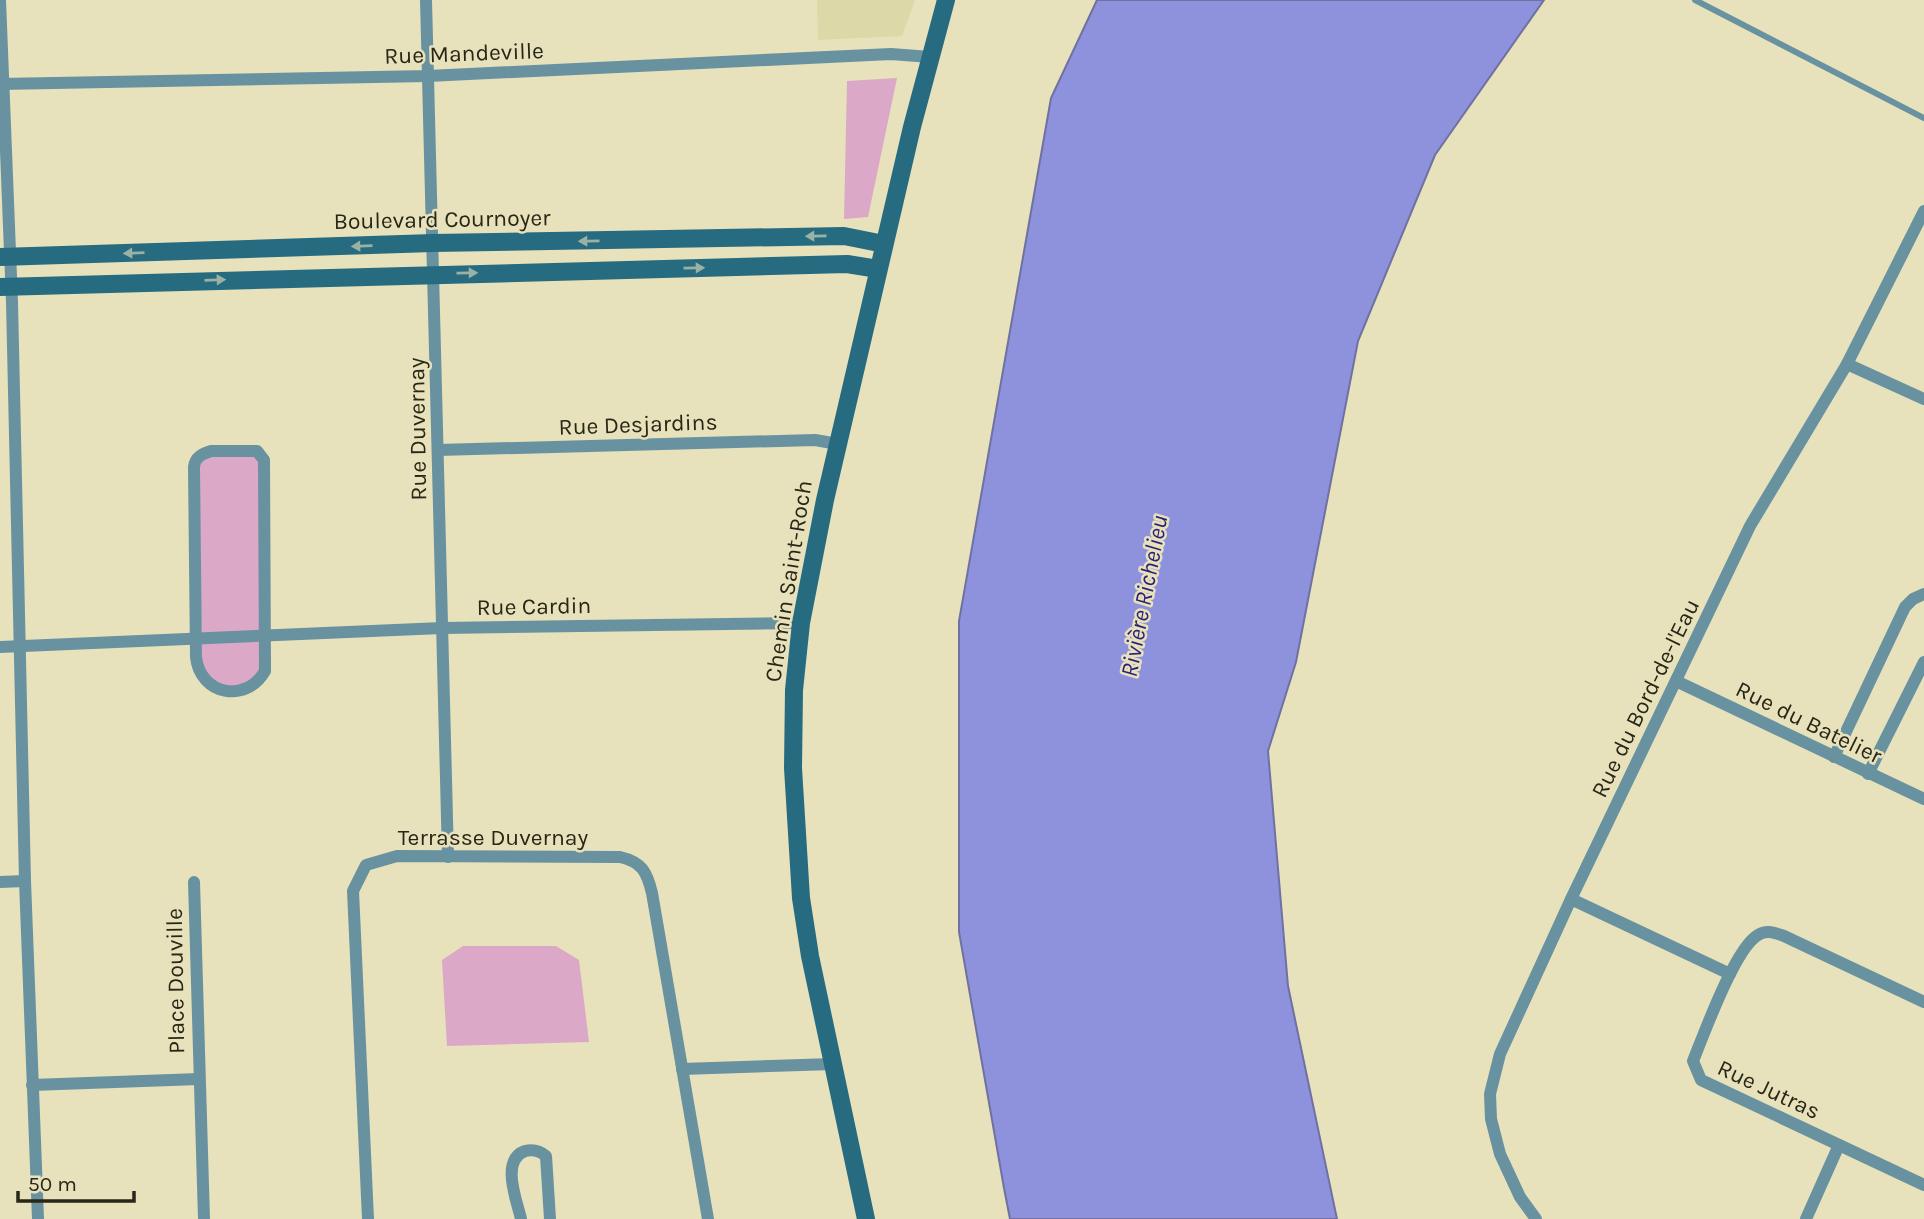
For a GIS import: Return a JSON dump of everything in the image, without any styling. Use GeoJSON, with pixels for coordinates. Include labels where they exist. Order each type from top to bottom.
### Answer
{"type":"FeatureCollection","features":[{"type":"Feature","properties":{"kind":"street"},"geometry":{"type":"LineString","coordinates":[[0,0],[5,257],[38,1219]]}},
{"type":"Feature","properties":{"kind":"street","name":"Rue Duvernay"},"geometry":{"type":"LineString","coordinates":[[426,0],[447,857]]}},
{"type":"Feature","properties":{"kind":"street","name":"Chemin Saint-Roch"},"geometry":{"type":"LineString","coordinates":[[866,1219],[810,956],[797,857],[793,724],[802,623],[838,444],[884,244],[946,0]]}},
{"type":"Feature","properties":{"kind":"street","name":"Rue Mandeville"},"geometry":{"type":"LineString","coordinates":[[1,84],[428,76],[891,54],[930,57]]}},
{"type":"Feature","properties":{"kind":"street","name":"Rue du Bord-de-l'Eau"},"geometry":{"type":"LineString","coordinates":[[1536,1219],[1520,1197],[1500,1154],[1491,1119],[1490,1094],[1500,1054],[1571,899],[1750,526],[1847,364],[1924,211]]}},
{"type":"Feature","properties":{"kind":"street","name":"Boulevard Cournoyer"},"geometry":{"type":"LineString","coordinates":[[5,257],[433,243],[844,236],[884,244]]}},
{"type":"Feature","properties":{"kind":"street"},"geometry":{"type":"LineString","coordinates":[[6,286],[847,264],[878,269]]}},
{"type":"Feature","properties":{"kind":"street"},"geometry":{"type":"LineString","coordinates":[[1847,364],[1924,399]]}},
{"type":"Feature","properties":{"kind":"street","name":"Rue Desjardins"},"geometry":{"type":"LineString","coordinates":[[438,450],[815,440],[838,444]]}},
{"type":"Feature","properties":{"kind":"street"},"geometry":{"type":"LineString","coordinates":[[257,451],[264,460],[267,635],[265,671],[255,685],[247,690],[234,692],[218,688],[197,668],[195,461],[199,456],[211,452],[257,451]]}},
{"type":"Feature","properties":{"kind":"street"},"geometry":{"type":"LineString","coordinates":[[1834,757],[1905,607],[1924,594]]}},
{"type":"Feature","properties":{"kind":"street","name":"Rue Cardin"},"geometry":{"type":"LineString","coordinates":[[0,647],[442,628],[802,623]]}},
{"type":"Feature","properties":{"kind":"street"},"geometry":{"type":"LineString","coordinates":[[1868,774],[1924,662]]}},
{"type":"Feature","properties":{"kind":"street","name":"Rue du Batelier"},"geometry":{"type":"LineString","coordinates":[[1676,681],[1924,799]]}},
{"type":"Feature","properties":{"kind":"street","name":"Terrasse Duvernay"},"geometry":{"type":"LineString","coordinates":[[368,1219],[353,891],[366,865],[397,856],[620,857],[641,865],[649,882],[708,1219]]}},
{"type":"Feature","properties":{"kind":"street"},"geometry":{"type":"LineString","coordinates":[[0,882],[25,881]]}},
{"type":"Feature","properties":{"kind":"street","name":"Place Douville"},"geometry":{"type":"LineString","coordinates":[[194,882],[204,1219]]}},
{"type":"Feature","properties":{"kind":"street"},"geometry":{"type":"LineString","coordinates":[[1571,899],[1730,974]]}},
{"type":"Feature","properties":{"kind":"street","name":"Rue Jutras"},"geometry":{"type":"LineString","coordinates":[[1924,1002],[1768,931],[1756,935],[1730,974],[1693,1061],[1701,1080],[1924,1185]]}},
{"type":"Feature","properties":{"kind":"street"},"geometry":{"type":"LineString","coordinates":[[682,1069],[833,1064]]}},
{"type":"Feature","properties":{"kind":"street","name":"Place Douville"},"geometry":{"type":"LineString","coordinates":[[32,1085],[199,1079]]}},
{"type":"Feature","properties":{"kind":"street"},"geometry":{"type":"LineString","coordinates":[[1806,1219],[1839,1145]]}},
{"type":"Feature","properties":{"kind":"street"},"geometry":{"type":"LineString","coordinates":[[521,1219],[511,1170],[512,1162],[525,1151],[534,1150],[546,1156],[550,1219]]}},
{"type":"Feature","properties":{"kind":"lane"},"geometry":{"type":"LineString","coordinates":[[1695,0],[1924,118]]}},
{"type":"Feature","properties":{"kind":"shaded area"},"geometry":{"type":"Polygon","coordinates":[[[817,0],[915,0],[902,36],[818,40],[817,0]]]}},
{"type":"Feature","properties":{"kind":"shaded area"},"geometry":{"type":"Polygon","coordinates":[[[897,78],[868,217],[844,219],[847,81],[897,78]]]}},
{"type":"Feature","properties":{"kind":"shaded area"},"geometry":{"type":"Polygon","coordinates":[[[257,451],[263,461],[271,663],[234,692],[202,674],[199,464],[206,454],[257,451]]]}},
{"type":"Feature","properties":{"kind":"shaded area"},"geometry":{"type":"Polygon","coordinates":[[[463,946],[556,946],[579,960],[589,1042],[447,1046],[442,960],[463,946]]]}},
{"type":"Feature","properties":{"kind":"water","name":"Rivière Richelieu"},"geometry":{"type":"Polygon","coordinates":[[[1097,0],[1544,0],[1435,155],[1358,341],[1296,662],[1268,751],[1288,986],[1337,1219],[1010,1219],[959,932],[959,621],[1051,98],[1097,0]]]}}]}
